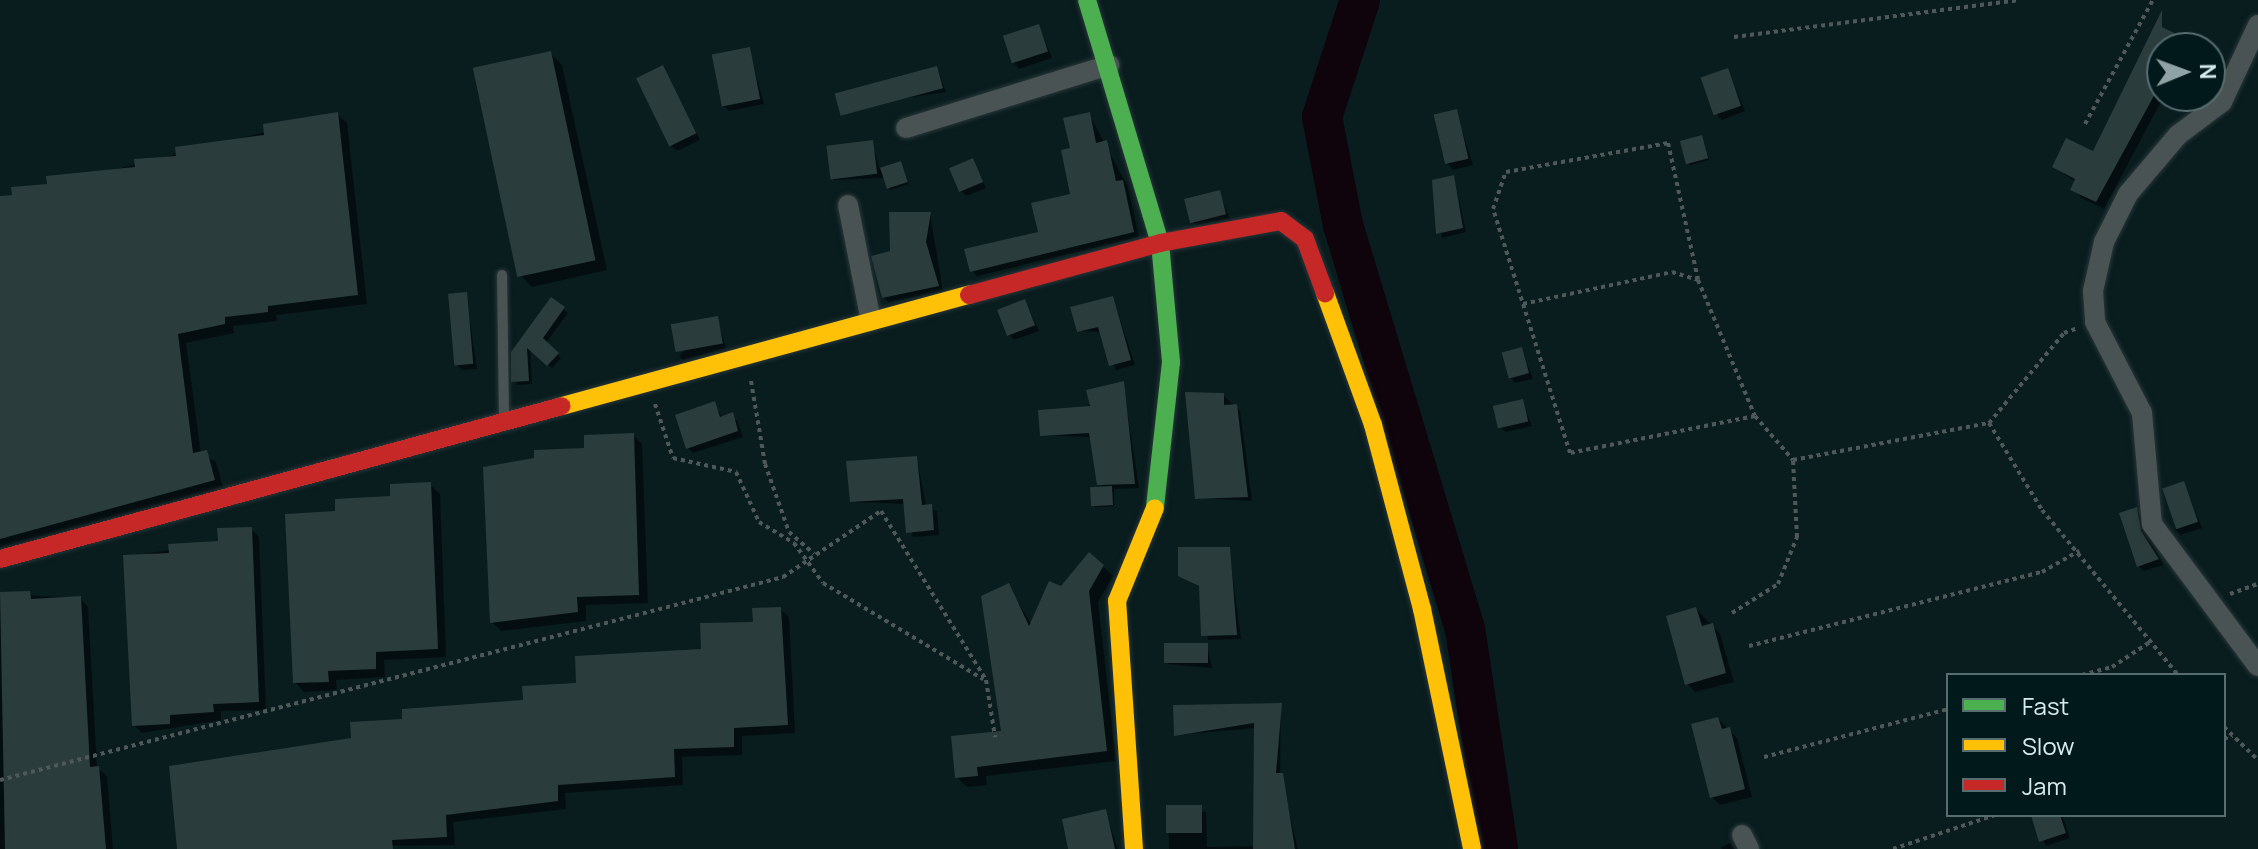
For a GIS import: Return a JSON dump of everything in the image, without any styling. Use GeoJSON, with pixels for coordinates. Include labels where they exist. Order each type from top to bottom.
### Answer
{"type":"FeatureCollection","features":[{"type":"Feature","properties":{"kind":"street"},"geometry":{"type":"LineString","coordinates":[[1087,0],[1160,243],[1171,362],[1167,440],[1154,516],[1117,601],[1134,849]]}},
{"type":"Feature","properties":{"kind":"street"},"geometry":{"type":"LineString","coordinates":[[2258,25],[2222,102],[2178,135],[2128,194],[2104,242],[2093,291],[2095,322],[2142,413],[2152,524],[2258,666]]}},
{"type":"Feature","properties":{"kind":"street"},"geometry":{"type":"LineString","coordinates":[[906,128],[1109,65]]}},
{"type":"Feature","properties":{"kind":"street"},"geometry":{"type":"LineString","coordinates":[[848,205],[871,321]]}},
{"type":"Feature","properties":{"kind":"street"},"geometry":{"type":"LineString","coordinates":[[0,559],[648,382],[747,359],[871,321],[1160,243],[1281,221],[1305,239],[1373,425],[1422,609],[1472,849]]}},
{"type":"Feature","properties":{"kind":"lane"},"geometry":{"type":"LineString","coordinates":[[502,275],[504,423]]}},
{"type":"Feature","properties":{"kind":"path"},"geometry":{"type":"LineString","coordinates":[[1734,37],[2020,0]]}},
{"type":"Feature","properties":{"kind":"path"},"geometry":{"type":"LineString","coordinates":[[2085,124],[2153,0]]}},
{"type":"Feature","properties":{"kind":"path"},"geometry":{"type":"LineString","coordinates":[[1732,613],[1778,584],[1792,548],[1793,460],[1755,416],[1698,280],[1668,143],[1506,172],[1493,209],[1570,453],[1755,416]]}},
{"type":"Feature","properties":{"kind":"path"},"geometry":{"type":"LineString","coordinates":[[1523,304],[1672,272],[1698,280]]}},
{"type":"Feature","properties":{"kind":"path"},"geometry":{"type":"LineString","coordinates":[[1793,460],[1989,423],[2064,333],[2095,322]]}},
{"type":"Feature","properties":{"kind":"path"},"geometry":{"type":"LineString","coordinates":[[747,359],[765,464],[789,532],[814,554]]}},
{"type":"Feature","properties":{"kind":"path"},"geometry":{"type":"LineString","coordinates":[[648,382],[673,458],[736,472],[759,522],[794,543],[823,583],[986,680]]}},
{"type":"Feature","properties":{"kind":"path"},"geometry":{"type":"LineString","coordinates":[[1989,423],[2042,510],[2079,551],[2176,673]]}},
{"type":"Feature","properties":{"kind":"path"},"geometry":{"type":"LineString","coordinates":[[0,780],[192,735],[807,565],[814,554],[881,511],[986,680],[995,737]]}},
{"type":"Feature","properties":{"kind":"path"},"geometry":{"type":"LineString","coordinates":[[1749,646],[2042,572],[2079,551]]}},
{"type":"Feature","properties":{"kind":"path"},"geometry":{"type":"LineString","coordinates":[[2211,601],[2258,584]]}},
{"type":"Feature","properties":{"kind":"path"},"geometry":{"type":"LineString","coordinates":[[2090,673],[2112,667],[2150,642]]}},
{"type":"Feature","properties":{"kind":"path"},"geometry":{"type":"LineString","coordinates":[[1764,757],[1946,710]]}},
{"type":"Feature","properties":{"kind":"path"},"geometry":{"type":"LineString","coordinates":[[2226,729],[2258,760]]}},
{"type":"Feature","properties":{"kind":"path"},"geometry":{"type":"LineString","coordinates":[[2226,738],[2232,736]]}},
{"type":"Feature","properties":{"kind":"path"},"geometry":{"type":"LineString","coordinates":[[1893,849],[1989,817]]}},
{"type":"Feature","properties":{"kind":"building"},"geometry":{"type":"Polygon","coordinates":[[[2162,10],[2162,27],[2172,32],[2151,32],[2162,10]]]}},
{"type":"Feature","properties":{"kind":"building"},"geometry":{"type":"Polygon","coordinates":[[[1039,24],[1048,52],[1012,63],[1003,36],[1039,24]]]}},
{"type":"Feature","properties":{"kind":"building"},"geometry":{"type":"Polygon","coordinates":[[[2146,43],[2146,110],[2096,202],[2070,190],[2075,179],[2052,167],[2066,138],[2093,151],[2146,43]]]}},
{"type":"Feature","properties":{"kind":"building"},"geometry":{"type":"Polygon","coordinates":[[[750,47],[760,99],[722,106],[712,54],[750,47]]]}},
{"type":"Feature","properties":{"kind":"building"},"geometry":{"type":"Polygon","coordinates":[[[551,51],[595,260],[517,277],[473,68],[551,51]]]}},
{"type":"Feature","properties":{"kind":"building"},"geometry":{"type":"Polygon","coordinates":[[[663,65],[696,133],[669,146],[636,78],[663,65]]]}},
{"type":"Feature","properties":{"kind":"building"},"geometry":{"type":"Polygon","coordinates":[[[937,66],[943,88],[841,116],[835,93],[937,66]]]}},
{"type":"Feature","properties":{"kind":"building"},"geometry":{"type":"Polygon","coordinates":[[[1728,68],[1741,106],[1714,115],[1701,77],[1728,68]]]}},
{"type":"Feature","properties":{"kind":"building"},"geometry":{"type":"Polygon","coordinates":[[[1457,109],[1468,159],[1445,164],[1434,114],[1457,109]]]}},
{"type":"Feature","properties":{"kind":"building"},"geometry":{"type":"Polygon","coordinates":[[[338,112],[358,295],[268,306],[268,312],[225,317],[225,324],[178,334],[193,453],[207,450],[215,480],[0,539],[0,196],[12,195],[11,187],[47,184],[46,176],[135,167],[134,159],[176,156],[175,147],[264,135],[263,124],[338,112]]]}},
{"type":"Feature","properties":{"kind":"building"},"geometry":{"type":"Polygon","coordinates":[[[1090,112],[1096,143],[1107,140],[1116,181],[1123,180],[1134,232],[970,272],[964,249],[1038,232],[1031,203],[1070,194],[1061,150],[1070,148],[1063,118],[1090,112]]]}},
{"type":"Feature","properties":{"kind":"building"},"geometry":{"type":"Polygon","coordinates":[[[1702,135],[1708,158],[1686,164],[1680,141],[1702,135]]]}},
{"type":"Feature","properties":{"kind":"building"},"geometry":{"type":"Polygon","coordinates":[[[873,140],[877,174],[830,179],[826,146],[873,140]]]}},
{"type":"Feature","properties":{"kind":"building"},"geometry":{"type":"Polygon","coordinates":[[[973,158],[983,182],[959,192],[949,168],[973,158]]]}},
{"type":"Feature","properties":{"kind":"building"},"geometry":{"type":"Polygon","coordinates":[[[901,161],[908,182],[887,189],[880,168],[901,161]]]}},
{"type":"Feature","properties":{"kind":"building"},"geometry":{"type":"Polygon","coordinates":[[[1454,175],[1463,228],[1436,234],[1432,180],[1454,175]]]}},
{"type":"Feature","properties":{"kind":"building"},"geometry":{"type":"Polygon","coordinates":[[[1220,190],[1226,214],[1190,223],[1184,199],[1220,190]]]}},
{"type":"Feature","properties":{"kind":"building"},"geometry":{"type":"Polygon","coordinates":[[[889,212],[931,212],[926,242],[939,286],[882,298],[871,256],[890,251],[889,212]]]}},
{"type":"Feature","properties":{"kind":"building"},"geometry":{"type":"Polygon","coordinates":[[[467,292],[473,364],[454,365],[448,294],[467,292]]]}},
{"type":"Feature","properties":{"kind":"building"},"geometry":{"type":"Polygon","coordinates":[[[1113,296],[1131,360],[1109,366],[1098,327],[1077,332],[1070,307],[1113,296]]]}},
{"type":"Feature","properties":{"kind":"building"},"geometry":{"type":"Polygon","coordinates":[[[551,297],[565,307],[543,338],[559,353],[547,366],[527,348],[529,381],[511,382],[511,352],[551,297]]]}},
{"type":"Feature","properties":{"kind":"building"},"geometry":{"type":"Polygon","coordinates":[[[1025,299],[1035,325],[1007,336],[997,310],[1025,299]]]}},
{"type":"Feature","properties":{"kind":"building"},"geometry":{"type":"Polygon","coordinates":[[[718,316],[723,344],[676,352],[671,324],[718,316]]]}},
{"type":"Feature","properties":{"kind":"building"},"geometry":{"type":"Polygon","coordinates":[[[1522,347],[1529,373],[1509,379],[1502,352],[1522,347]]]}},
{"type":"Feature","properties":{"kind":"building"},"geometry":{"type":"Polygon","coordinates":[[[1124,381],[1135,484],[1097,485],[1089,433],[1040,436],[1038,410],[1090,406],[1086,390],[1124,381]]]}},
{"type":"Feature","properties":{"kind":"building"},"geometry":{"type":"Polygon","coordinates":[[[1185,392],[1224,393],[1224,405],[1237,404],[1248,497],[1195,499],[1185,392]]]}},
{"type":"Feature","properties":{"kind":"building"},"geometry":{"type":"Polygon","coordinates":[[[1523,399],[1528,421],[1498,428],[1493,406],[1523,399]]]}},
{"type":"Feature","properties":{"kind":"building"},"geometry":{"type":"Polygon","coordinates":[[[715,401],[720,417],[733,412],[738,431],[686,449],[675,415],[715,401]]]}},
{"type":"Feature","properties":{"kind":"building"},"geometry":{"type":"Polygon","coordinates":[[[634,433],[639,595],[577,597],[578,612],[490,623],[483,467],[534,458],[534,450],[584,448],[584,435],[634,433]]]}},
{"type":"Feature","properties":{"kind":"building"},"geometry":{"type":"Polygon","coordinates":[[[917,456],[922,505],[932,504],[934,530],[906,533],[903,499],[850,502],[846,461],[917,456]]]}},
{"type":"Feature","properties":{"kind":"building"},"geometry":{"type":"Polygon","coordinates":[[[2184,481],[2198,522],[2176,529],[2162,488],[2184,481]]]}},
{"type":"Feature","properties":{"kind":"building"},"geometry":{"type":"Polygon","coordinates":[[[431,482],[438,649],[376,652],[376,669],[328,671],[329,682],[293,683],[285,514],[335,511],[335,499],[390,496],[390,484],[431,482]]]}},
{"type":"Feature","properties":{"kind":"building"},"geometry":{"type":"Polygon","coordinates":[[[1112,486],[1113,505],[1091,506],[1090,487],[1112,486]]]}},
{"type":"Feature","properties":{"kind":"building"},"geometry":{"type":"Polygon","coordinates":[[[2137,507],[2141,531],[2159,559],[2137,567],[2119,513],[2137,507]]]}},
{"type":"Feature","properties":{"kind":"building"},"geometry":{"type":"Polygon","coordinates":[[[252,527],[259,702],[213,704],[214,712],[170,715],[170,724],[132,726],[123,555],[169,553],[168,544],[218,541],[217,528],[252,527]]]}},
{"type":"Feature","properties":{"kind":"building"},"geometry":{"type":"Polygon","coordinates":[[[1178,547],[1230,547],[1237,635],[1201,636],[1199,586],[1178,576],[1178,547]]]}},
{"type":"Feature","properties":{"kind":"building"},"geometry":{"type":"Polygon","coordinates":[[[1089,552],[1104,565],[1089,591],[1107,751],[977,767],[978,776],[955,778],[951,736],[1001,731],[981,596],[1009,583],[1029,626],[1049,581],[1061,586],[1089,552]]]}},
{"type":"Feature","properties":{"kind":"building"},"geometry":{"type":"Polygon","coordinates":[[[30,591],[31,599],[81,596],[90,767],[99,766],[106,849],[5,849],[0,592],[30,591]]]}},
{"type":"Feature","properties":{"kind":"building"},"geometry":{"type":"Polygon","coordinates":[[[781,607],[788,725],[734,728],[734,747],[674,749],[675,777],[558,785],[558,801],[446,815],[447,837],[392,840],[393,849],[177,849],[169,766],[351,738],[350,722],[402,719],[402,709],[523,700],[522,686],[576,683],[575,656],[701,649],[700,623],[753,622],[752,608],[781,607]]]}},
{"type":"Feature","properties":{"kind":"building"},"geometry":{"type":"Polygon","coordinates":[[[1696,607],[1702,626],[1713,623],[1726,673],[1685,685],[1666,616],[1696,607]]]}},
{"type":"Feature","properties":{"kind":"building"},"geometry":{"type":"Polygon","coordinates":[[[1164,643],[1208,643],[1208,663],[1164,663],[1164,643]]]}},
{"type":"Feature","properties":{"kind":"building"},"geometry":{"type":"Polygon","coordinates":[[[1282,703],[1276,773],[1283,773],[1295,849],[1253,849],[1254,723],[1174,736],[1173,705],[1282,703]]]}},
{"type":"Feature","properties":{"kind":"building"},"geometry":{"type":"Polygon","coordinates":[[[1718,717],[1722,729],[1730,727],[1745,789],[1710,798],[1691,724],[1718,717]]]}},
{"type":"Feature","properties":{"kind":"building"},"geometry":{"type":"Polygon","coordinates":[[[1166,805],[1202,805],[1202,833],[1166,833],[1166,805]]]}},
{"type":"Feature","properties":{"kind":"building"},"geometry":{"type":"Polygon","coordinates":[[[1106,809],[1115,849],[1068,849],[1062,819],[1106,809]]]}},
{"type":"Feature","properties":{"kind":"building"},"geometry":{"type":"Polygon","coordinates":[[[2032,817],[2061,817],[2066,833],[2039,842],[2032,817]]]}},
{"type":"Feature","properties":{"kind":"waterway"},"geometry":{"type":"LineString","coordinates":[[1360,0],[1322,117],[1343,225],[1465,628],[1498,849]]}},
{"type":"Feature","properties":{"kind":"traffic: fast"},"geometry":{"type":"LineString","coordinates":[[1087,0],[1160,243],[1171,362],[1155,508]]}},
{"type":"Feature","properties":{"kind":"traffic: slow"},"geometry":{"type":"LineString","coordinates":[[1325,293],[1373,425],[1422,609],[1472,849]]}},
{"type":"Feature","properties":{"kind":"traffic: slow"},"geometry":{"type":"LineString","coordinates":[[562,406],[969,295]]}},
{"type":"Feature","properties":{"kind":"traffic: slow"},"geometry":{"type":"LineString","coordinates":[[1134,849],[1117,601],[1155,508]]}},
{"type":"Feature","properties":{"kind":"traffic: jam"},"geometry":{"type":"LineString","coordinates":[[969,295],[1160,243],[1281,221],[1305,239],[1325,293]]}},
{"type":"Feature","properties":{"kind":"traffic: jam"},"geometry":{"type":"LineString","coordinates":[[0,559],[562,406]]}}]}
